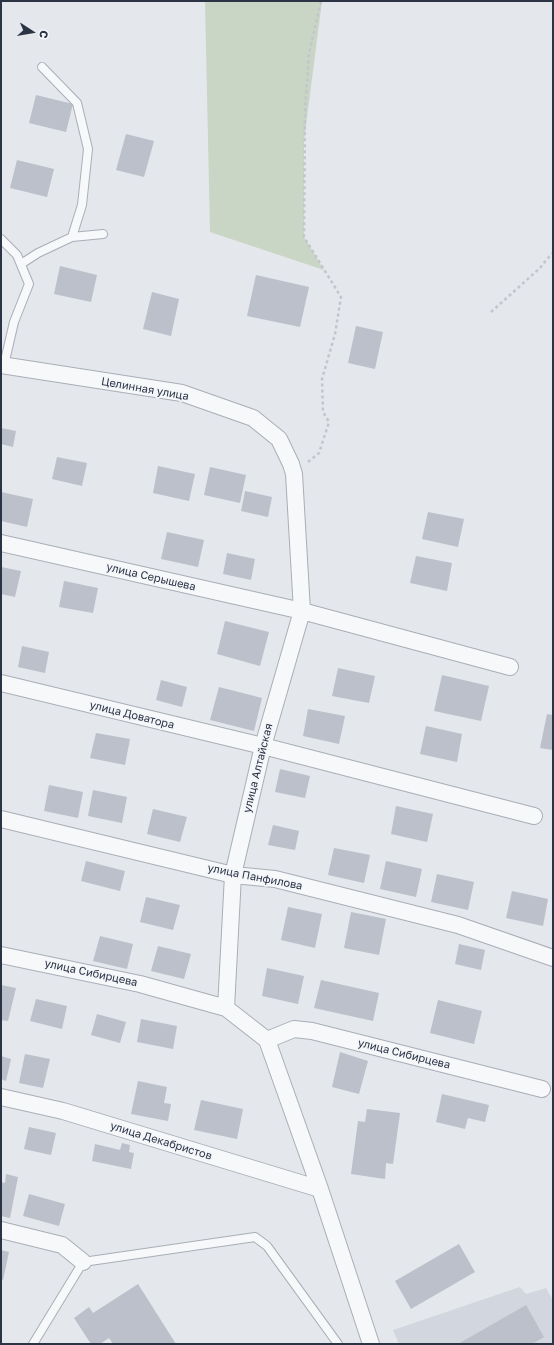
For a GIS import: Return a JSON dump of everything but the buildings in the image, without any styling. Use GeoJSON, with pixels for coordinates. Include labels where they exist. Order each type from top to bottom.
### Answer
{"type":"FeatureCollection","features":[{"type":"Feature","properties":{"kind":"street","name":"Целинная улица"},"geometry":{"type":"LineString","coordinates":[[2,365],[182,394],[253,418],[279,439]]}},
{"type":"Feature","properties":{"kind":"street","name":"улица Алтайская"},"geometry":{"type":"LineString","coordinates":[[226,1008],[233,875],[263,746],[302,611],[294,474],[279,439]]}},
{"type":"Feature","properties":{"kind":"street","name":"улица Серышева"},"geometry":{"type":"LineString","coordinates":[[1,543],[302,611],[510,667]]}},
{"type":"Feature","properties":{"kind":"street","name":"улица Доватора"},"geometry":{"type":"LineString","coordinates":[[1,683],[263,746],[534,816]]}},
{"type":"Feature","properties":{"kind":"street","name":"улица Панфилова"},"geometry":{"type":"LineString","coordinates":[[1,819],[233,875],[275,879],[450,923],[553,958]]}},
{"type":"Feature","properties":{"kind":"street","name":"улица Сибирцева"},"geometry":{"type":"LineString","coordinates":[[1,955],[140,984],[226,1008]]}},
{"type":"Feature","properties":{"kind":"street"},"geometry":{"type":"LineString","coordinates":[[226,1008],[267,1040],[320,1189],[371,1344]]}},
{"type":"Feature","properties":{"kind":"street","name":"улица Сибирцева"},"geometry":{"type":"LineString","coordinates":[[267,1040],[294,1029],[312,1032],[542,1089]]}},
{"type":"Feature","properties":{"kind":"street","name":"улица Декабристов"},"geometry":{"type":"LineString","coordinates":[[1,1097],[63,1111],[320,1189]]}},
{"type":"Feature","properties":{"kind":"street"},"geometry":{"type":"LineString","coordinates":[[1,1230],[62,1245],[83,1262]]}},
{"type":"Feature","properties":{"kind":"lane"},"geometry":{"type":"LineString","coordinates":[[42,67],[77,103],[88,149],[82,205],[72,237]]}},
{"type":"Feature","properties":{"kind":"lane"},"geometry":{"type":"LineString","coordinates":[[21,264],[38,253],[72,237],[103,234]]}},
{"type":"Feature","properties":{"kind":"lane"},"geometry":{"type":"LineString","coordinates":[[1,239],[17,255],[28,284],[14,322],[2,365]]}},
{"type":"Feature","properties":{"kind":"lane"},"geometry":{"type":"LineString","coordinates":[[33,1344],[83,1262],[255,1238],[267,1246],[338,1344]]}},
{"type":"Feature","properties":{"kind":"path"},"geometry":{"type":"LineString","coordinates":[[294,474],[319,453],[330,422],[323,412],[322,379],[335,334],[341,298],[304,238],[305,109],[309,54],[321,1]]}},
{"type":"Feature","properties":{"kind":"path"},"geometry":{"type":"LineString","coordinates":[[491,312],[540,268],[547,258],[553,254]]}},
{"type":"Feature","properties":{"kind":"shaded area"},"geometry":{"type":"Polygon","coordinates":[[[520,1287],[526,1294],[546,1288],[553,1300],[553,1344],[399,1344],[393,1330],[520,1287]]]}},
{"type":"Feature","properties":{"kind":"green space"},"geometry":{"type":"Polygon","coordinates":[[[205,1],[322,1],[304,141],[304,237],[324,270],[210,232],[205,1]]]}}]}
